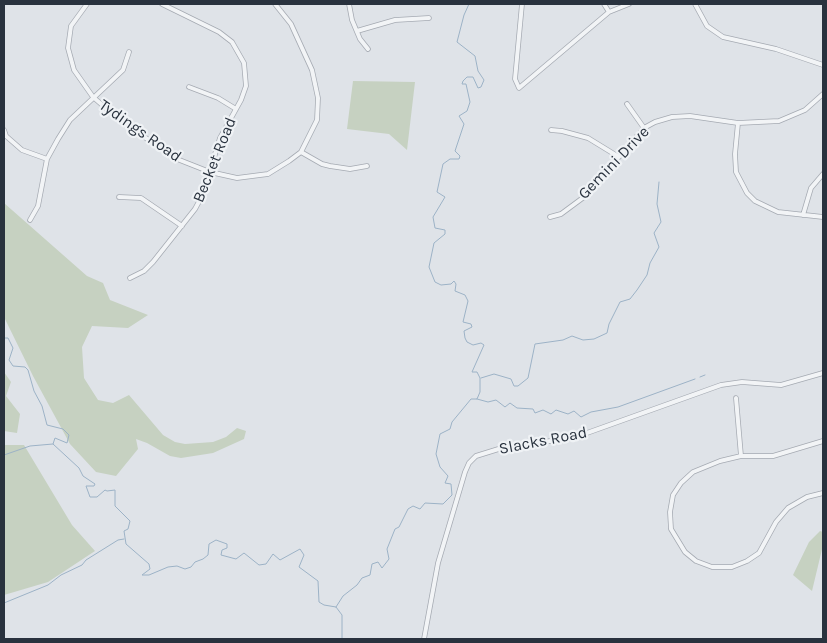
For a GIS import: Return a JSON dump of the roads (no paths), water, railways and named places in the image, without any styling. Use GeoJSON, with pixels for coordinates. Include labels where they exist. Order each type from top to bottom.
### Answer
{"type":"FeatureCollection","features":[{"type":"Feature","properties":{"kind":"street","name":"Tydings Road"},"geometry":{"type":"LineString","coordinates":[[87,4],[71,26],[68,48],[74,70],[93,97],[122,122],[177,159],[210,172],[237,178],[257,177],[278,170],[302,152],[316,120],[317,83],[291,24],[275,4]]}},
{"type":"Feature","properties":{"kind":"street","name":"Becket Road"},"geometry":{"type":"LineString","coordinates":[[130,278],[144,271],[153,262],[195,209],[210,172],[220,138],[244,93],[246,79],[244,63],[237,48],[219,32],[162,4]]}},
{"type":"Feature","properties":{"kind":"street"},"geometry":{"type":"LineString","coordinates":[[349,4],[357,31],[368,49]]}},
{"type":"Feature","properties":{"kind":"street"},"geometry":{"type":"LineString","coordinates":[[522,4],[515,79],[519,88],[609,12],[629,4]]}},
{"type":"Feature","properties":{"kind":"street"},"geometry":{"type":"LineString","coordinates":[[604,4],[609,12]]}},
{"type":"Feature","properties":{"kind":"street"},"geometry":{"type":"LineString","coordinates":[[695,4],[707,26],[723,38],[776,49],[823,65]]}},
{"type":"Feature","properties":{"kind":"street"},"geometry":{"type":"LineString","coordinates":[[357,31],[395,20],[429,18]]}},
{"type":"Feature","properties":{"kind":"street"},"geometry":{"type":"LineString","coordinates":[[30,220],[38,206],[48,160],[70,120],[123,70],[129,52]]}},
{"type":"Feature","properties":{"kind":"street"},"geometry":{"type":"LineString","coordinates":[[189,87],[218,98],[236,110]]}},
{"type":"Feature","properties":{"kind":"street","name":"Gemini Drive"},"geometry":{"type":"LineString","coordinates":[[550,217],[561,214],[584,196],[644,128],[672,117],[690,116],[738,123],[780,121],[805,110],[823,94]]}},
{"type":"Feature","properties":{"kind":"street"},"geometry":{"type":"LineString","coordinates":[[627,104],[644,128]]}},
{"type":"Feature","properties":{"kind":"street"},"geometry":{"type":"LineString","coordinates":[[738,123],[735,161],[738,178],[742,186],[755,201],[778,212],[823,217]]}},
{"type":"Feature","properties":{"kind":"street"},"geometry":{"type":"LineString","coordinates":[[4,130],[6,136],[22,150],[48,160]]}},
{"type":"Feature","properties":{"kind":"street"},"geometry":{"type":"LineString","coordinates":[[551,130],[562,130],[588,138],[619,157]]}},
{"type":"Feature","properties":{"kind":"street"},"geometry":{"type":"LineString","coordinates":[[302,152],[322,164],[330,166],[350,169],[367,166]]}},
{"type":"Feature","properties":{"kind":"street"},"geometry":{"type":"LineString","coordinates":[[803,215],[811,188],[823,174]]}},
{"type":"Feature","properties":{"kind":"street"},"geometry":{"type":"LineString","coordinates":[[119,197],[141,198],[157,207],[182,226]]}},
{"type":"Feature","properties":{"kind":"street","name":"Slacks Road"},"geometry":{"type":"LineString","coordinates":[[424,639],[438,563],[465,472],[476,456],[505,447],[573,438],[721,385],[742,382],[781,385],[823,373]]}},
{"type":"Feature","properties":{"kind":"street"},"geometry":{"type":"LineString","coordinates":[[736,398],[741,456]]}},
{"type":"Feature","properties":{"kind":"street"},"geometry":{"type":"LineString","coordinates":[[823,441],[773,456],[741,456],[720,461],[692,472],[673,495],[670,518],[673,534],[685,552],[701,564],[732,567],[747,561],[763,548],[775,523],[788,508],[807,497],[823,492]]}},
{"type":"Feature","properties":{"kind":"waterway"},"geometry":{"type":"LineString","coordinates":[[336,607],[343,596],[357,585],[362,578],[370,575],[372,564],[378,562],[382,568],[389,559],[387,549],[395,529],[399,527],[408,509],[413,506],[420,509],[425,503],[443,504],[452,495],[451,484],[445,483],[448,476],[440,467],[436,454],[440,434],[450,429],[452,422],[471,399],[477,399],[480,392],[480,378],[477,372],[472,372],[484,345],[481,343],[473,345],[467,342],[465,338],[464,331],[472,327],[471,324],[463,322],[468,301],[465,295],[455,291],[456,284],[454,281],[451,284],[441,285],[435,282],[429,267],[434,243],[445,234],[445,230],[435,228],[433,217],[445,197],[437,192],[443,164],[450,159],[459,159],[460,156],[455,151],[464,124],[459,116],[467,111],[470,102],[466,84],[462,84],[467,77],[473,77],[478,88],[481,87],[484,80],[478,71],[475,56],[457,42],[469,4]]}},
{"type":"Feature","properties":{"kind":"waterway"},"geometry":{"type":"LineString","coordinates":[[481,378],[494,374],[511,379],[514,386],[518,386],[528,378],[535,344],[563,340],[572,336],[583,340],[594,339],[607,333],[609,324],[620,302],[630,299],[637,290],[647,275],[650,263],[659,247],[654,233],[661,222],[657,204],[659,182]]}},
{"type":"Feature","properties":{"kind":"waterway"},"geometry":{"type":"LineString","coordinates":[[4,338],[8,338],[13,348],[9,360],[13,366],[25,367],[28,370],[47,425],[63,429],[69,435],[67,443],[55,438],[53,444],[79,468],[83,476],[95,484],[94,486],[86,486],[90,497],[97,497],[105,490],[115,490],[115,506],[130,521],[128,529],[124,531],[126,544],[149,564],[150,569],[142,575],[149,575],[168,567],[177,566],[185,569],[191,567],[195,562],[208,555],[209,544],[216,540],[227,544],[227,548],[222,550],[221,555],[236,559],[244,553],[259,565],[266,564],[273,554],[280,560],[300,549],[304,555],[299,567],[318,581],[319,602],[336,607],[342,615],[342,639]]}},
{"type":"Feature","properties":{"kind":"waterway"},"geometry":{"type":"LineString","coordinates":[[700,377],[705,375]]}},
{"type":"Feature","properties":{"kind":"waterway"},"geometry":{"type":"LineString","coordinates":[[477,399],[488,402],[496,400],[505,407],[510,403],[517,408],[533,409],[535,413],[543,410],[551,414],[556,410],[568,414],[574,411],[581,417],[591,412],[618,407],[695,379]]}},
{"type":"Feature","properties":{"kind":"waterway"},"geometry":{"type":"LineString","coordinates":[[4,455],[30,446],[53,444]]}},
{"type":"Feature","properties":{"kind":"waterway"},"geometry":{"type":"LineString","coordinates":[[4,603],[48,585],[61,575],[82,565],[86,560],[118,540],[124,539]]}}]}
